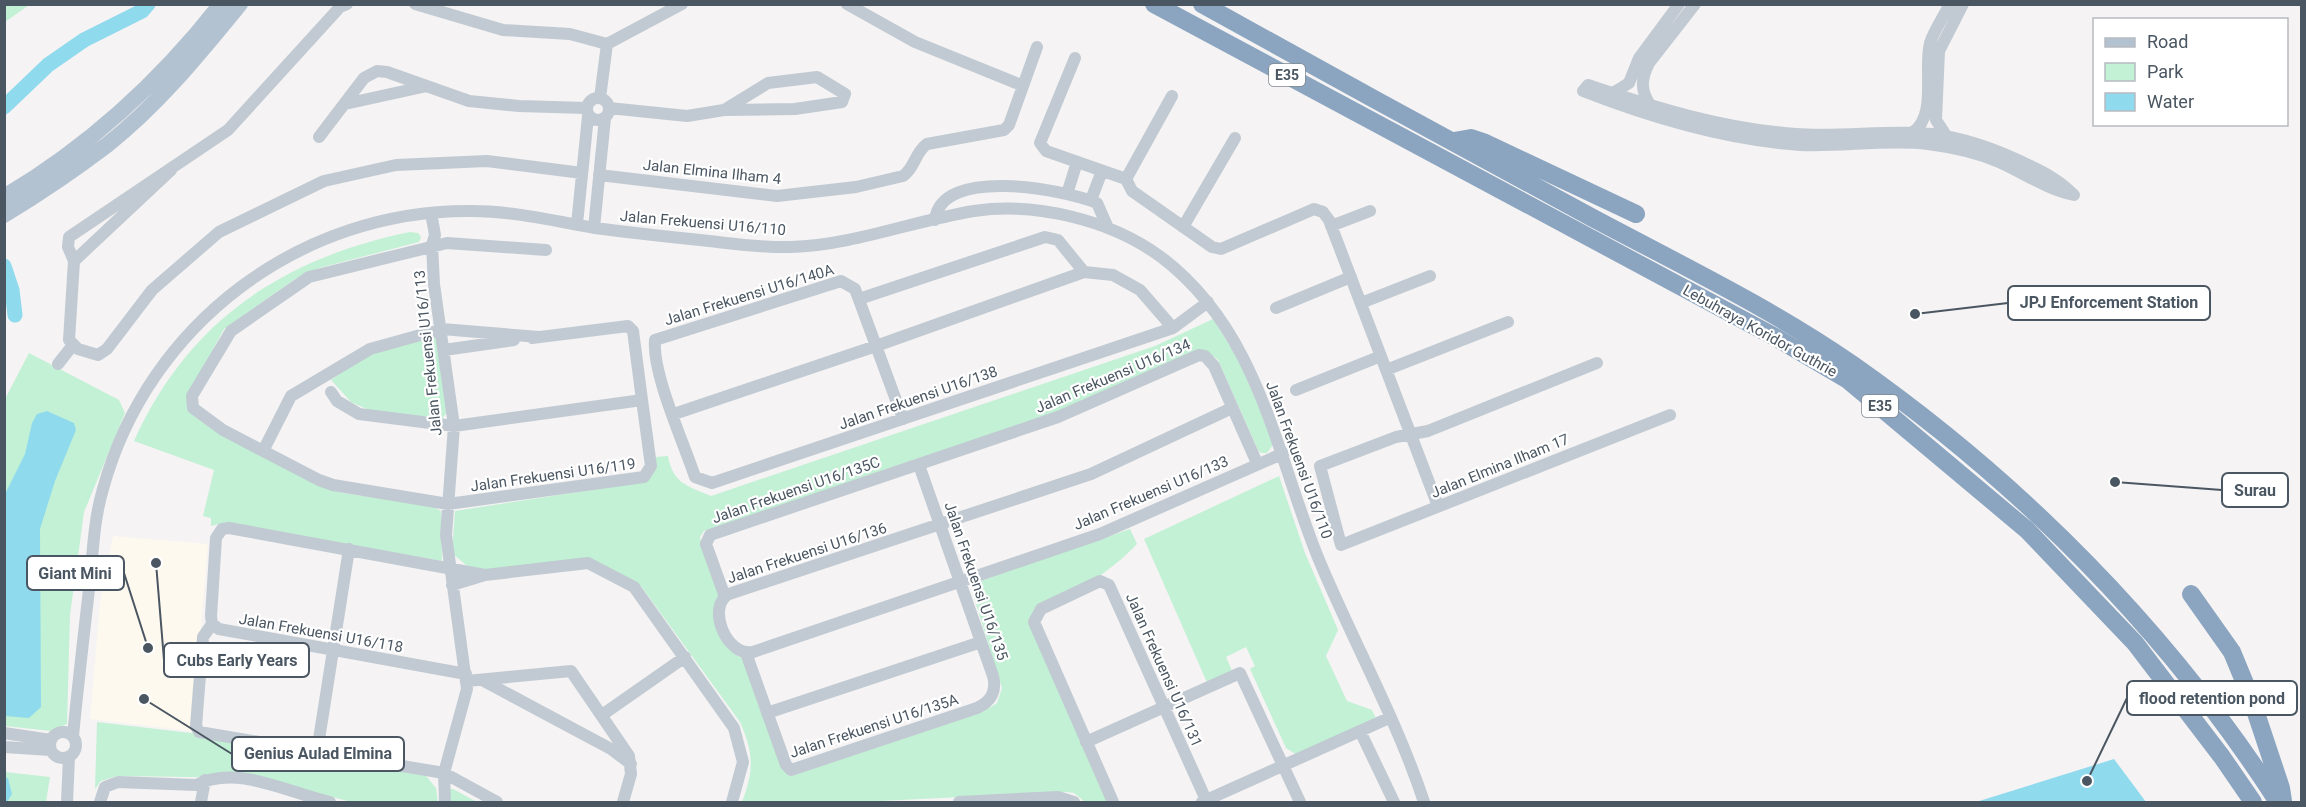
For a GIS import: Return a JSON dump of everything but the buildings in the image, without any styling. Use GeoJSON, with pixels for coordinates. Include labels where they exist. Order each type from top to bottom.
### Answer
{"type":"FeatureCollection","features":[{"type":"Feature","properties":{"kind":"highway","name":"Lebuhraya Koridor Guthrie"},"geometry":{"type":"LineString","coordinates":[[1154,4],[1775,337],[1848,380],[1935,450],[2027,530],[2135,643],[2222,757],[2253,802]]}},
{"type":"Feature","properties":{"kind":"highway","name":"Lebuhraya Koridor Guthrie"},"geometry":{"type":"LineString","coordinates":[[1202,4],[1785,323],[1851,364],[1946,436],[2035,510],[2152,631],[2241,744],[2280,802]]}},
{"type":"Feature","properties":{"kind":"highway"},"geometry":{"type":"LineString","coordinates":[[1454,141],[1471,138],[1483,142],[1636,214]]}},
{"type":"Feature","properties":{"kind":"highway"},"geometry":{"type":"LineString","coordinates":[[2191,594],[2232,652],[2251,698],[2281,788],[2280,802]]}},
{"type":"Feature","properties":{"kind":"main road"},"geometry":{"type":"LineString","coordinates":[[4,197],[59,163],[128,108],[166,70],[221,4]]}},
{"type":"Feature","properties":{"kind":"main road"},"geometry":{"type":"LineString","coordinates":[[4,215],[57,182],[109,143],[159,97],[240,4]]}},
{"type":"Feature","properties":{"kind":"street"},"geometry":{"type":"LineString","coordinates":[[347,4],[340,7],[228,130],[69,237],[68,247],[74,261],[68,332],[73,345],[91,356],[103,353],[152,290],[219,232],[324,181],[396,165],[487,161],[582,173]]}},
{"type":"Feature","properties":{"kind":"street"},"geometry":{"type":"LineString","coordinates":[[415,4],[503,30],[570,34],[606,44],[682,4]]}},
{"type":"Feature","properties":{"kind":"street"},"geometry":{"type":"LineString","coordinates":[[847,4],[915,42],[1022,85]]}},
{"type":"Feature","properties":{"kind":"street"},"geometry":{"type":"LineString","coordinates":[[1613,93],[1629,83],[1639,58],[1678,4]]}},
{"type":"Feature","properties":{"kind":"street"},"geometry":{"type":"LineString","coordinates":[[1912,133],[1919,128],[1925,111],[1931,39],[1950,4]]}},
{"type":"Feature","properties":{"kind":"street"},"geometry":{"type":"LineString","coordinates":[[1947,137],[1936,120],[1939,51],[1963,4]]}},
{"type":"Feature","properties":{"kind":"street"},"geometry":{"type":"LineString","coordinates":[[1651,106],[1643,93],[1643,73],[1648,63],[1692,6]]}},
{"type":"Feature","properties":{"kind":"street"},"geometry":{"type":"LineString","coordinates":[[600,98],[606,44]]}},
{"type":"Feature","properties":{"kind":"street","name":"Jalan Elmina Ilham 4"},"geometry":{"type":"LineString","coordinates":[[599,175],[777,196],[856,187],[903,176],[909,172],[922,148],[927,144],[1004,130],[1009,124],[1037,47]]}},
{"type":"Feature","properties":{"kind":"street"},"geometry":{"type":"LineString","coordinates":[[1075,58],[1040,143],[1046,151],[1126,179],[1132,191],[1212,248],[1221,249],[1314,209],[1323,212],[1331,226],[1438,506]]}},
{"type":"Feature","properties":{"kind":"street"},"geometry":{"type":"LineString","coordinates":[[319,137],[364,78],[377,71],[387,72],[469,101],[587,112],[598,121],[607,113],[687,116],[724,110],[795,110],[842,102],[845,94],[817,76],[768,83],[724,110]]}},
{"type":"Feature","properties":{"kind":"street"},"geometry":{"type":"LineString","coordinates":[[1588,85],[1613,93],[1651,106],[1728,125],[1797,134],[1912,133],[1947,137],[1999,151],[2046,172],[2060,181],[2074,195],[2052,190],[1997,161],[1967,151],[1926,144],[1799,145],[1725,134],[1645,115],[1583,91],[1588,85]]}},
{"type":"Feature","properties":{"kind":"street"},"geometry":{"type":"LineString","coordinates":[[345,104],[428,86]]}},
{"type":"Feature","properties":{"kind":"street"},"geometry":{"type":"LineString","coordinates":[[1126,179],[1172,96]]}},
{"type":"Feature","properties":{"kind":"street"},"geometry":{"type":"LineString","coordinates":[[577,224],[587,112],[592,99],[600,98],[606,102],[607,113],[594,228]]}},
{"type":"Feature","properties":{"kind":"street"},"geometry":{"type":"LineString","coordinates":[[1183,227],[1235,138]]}},
{"type":"Feature","properties":{"kind":"street"},"geometry":{"type":"LineString","coordinates":[[1067,194],[1077,162]]}},
{"type":"Feature","properties":{"kind":"street"},"geometry":{"type":"LineString","coordinates":[[74,261],[171,170]]}},
{"type":"Feature","properties":{"kind":"street"},"geometry":{"type":"LineString","coordinates":[[1091,200],[1102,171]]}},
{"type":"Feature","properties":{"kind":"street"},"geometry":{"type":"LineString","coordinates":[[935,220],[939,204],[948,195],[959,191],[1024,187],[1091,200],[1100,207],[1108,228]]}},
{"type":"Feature","properties":{"kind":"street","name":"Jalan Frekuensi U16/110"},"geometry":{"type":"LineString","coordinates":[[73,736],[96,517],[114,453],[146,387],[168,356],[203,318],[237,287],[273,264],[336,236],[382,222],[427,214],[493,212],[594,228],[773,247],[839,243],[979,210],[1015,210],[1060,214],[1108,228],[1161,257],[1208,302],[1228,329],[1252,373],[1284,453],[1316,551],[1424,802]]}},
{"type":"Feature","properties":{"kind":"street"},"geometry":{"type":"LineString","coordinates":[[1331,226],[1370,211]]}},
{"type":"Feature","properties":{"kind":"street","name":"Jalan Frekuensi U16/113"},"geometry":{"type":"LineString","coordinates":[[427,214],[427,236],[432,245],[434,284],[454,426],[446,535],[466,677],[466,699],[444,773],[445,802]]}},
{"type":"Feature","properties":{"kind":"street"},"geometry":{"type":"LineString","coordinates":[[903,419],[859,299],[1045,237],[1058,240],[1084,272]]}},
{"type":"Feature","properties":{"kind":"street"},"geometry":{"type":"LineString","coordinates":[[448,504],[333,485],[223,430],[195,411],[191,404],[192,396],[225,338],[309,277],[447,243],[546,250]]}},
{"type":"Feature","properties":{"kind":"street"},"geometry":{"type":"LineString","coordinates":[[674,414],[876,346],[1084,272],[1113,274],[1140,290],[1173,328]]}},
{"type":"Feature","properties":{"kind":"street"},"geometry":{"type":"LineString","coordinates":[[1360,303],[1430,276]]}},
{"type":"Feature","properties":{"kind":"street"},"geometry":{"type":"LineString","coordinates":[[1276,308],[1351,278]]}},
{"type":"Feature","properties":{"kind":"street","name":"Jalan Frekuensi U16/140A"},"geometry":{"type":"LineString","coordinates":[[674,414],[664,387],[655,348],[656,340],[841,282],[855,290],[859,299]]}},
{"type":"Feature","properties":{"kind":"street","name":"Jalan Frekuensi U16/138"},"geometry":{"type":"LineString","coordinates":[[674,414],[695,477],[712,483],[1173,328],[1208,302]]}},
{"type":"Feature","properties":{"kind":"street"},"geometry":{"type":"LineString","coordinates":[[1386,370],[1508,322]]}},
{"type":"Feature","properties":{"kind":"street"},"geometry":{"type":"LineString","coordinates":[[330,392],[337,401],[359,414],[454,426],[642,400],[633,331],[625,325],[444,350]]}},
{"type":"Feature","properties":{"kind":"street"},"geometry":{"type":"LineString","coordinates":[[263,451],[291,396],[299,389],[370,349],[442,329],[539,336]]}},
{"type":"Feature","properties":{"kind":"street"},"geometry":{"type":"LineString","coordinates":[[58,364],[73,345]]}},
{"type":"Feature","properties":{"kind":"street","name":"Jalan Frekuensi U16/134"},"geometry":{"type":"LineString","coordinates":[[919,465],[1073,412],[1199,355],[1205,356],[1214,366],[1257,463]]}},
{"type":"Feature","properties":{"kind":"street"},"geometry":{"type":"LineString","coordinates":[[1296,390],[1381,356]]}},
{"type":"Feature","properties":{"kind":"street"},"geometry":{"type":"LineString","coordinates":[[1411,434],[1428,431],[1597,363]]}},
{"type":"Feature","properties":{"kind":"street","name":"Jalan Frekuensi U16/119"},"geometry":{"type":"LineString","coordinates":[[448,504],[645,477],[651,466],[642,400]]}},
{"type":"Feature","properties":{"kind":"street","name":"Jalan Frekuensi U16/136"},"geometry":{"type":"LineString","coordinates":[[746,653],[733,648],[729,643],[719,615],[720,605],[725,597],[1091,474],[1232,408]]}},
{"type":"Feature","properties":{"kind":"street","name":"Jalan Elmina Ilham 17"},"geometry":{"type":"LineString","coordinates":[[1411,434],[1396,437],[1320,466],[1341,545],[1670,415]]}},
{"type":"Feature","properties":{"kind":"street","name":"Jalan Frekuensi U16/133"},"geometry":{"type":"LineString","coordinates":[[962,583],[1107,532],[1257,463],[1284,453]]}},
{"type":"Feature","properties":{"kind":"street","name":"Jalan Frekuensi U16/135"},"geometry":{"type":"LineString","coordinates":[[919,465],[962,583],[994,682],[992,695],[984,705]]}},
{"type":"Feature","properties":{"kind":"street","name":"Jalan Frekuensi U16/135C"},"geometry":{"type":"LineString","coordinates":[[725,597],[706,544],[710,535],[919,465]]}},
{"type":"Feature","properties":{"kind":"street"},"geometry":{"type":"LineString","coordinates":[[485,575],[230,528],[222,529],[216,538],[212,624],[202,637],[197,730],[444,773],[497,802]]}},
{"type":"Feature","properties":{"kind":"street"},"geometry":{"type":"LineString","coordinates":[[317,752],[349,549]]}},
{"type":"Feature","properties":{"kind":"street"},"geometry":{"type":"LineString","coordinates":[[452,585],[485,575],[581,563],[595,565],[640,593],[728,719],[739,740],[743,762],[732,802]]}},
{"type":"Feature","properties":{"kind":"street","name":"Jalan Frekuensi U16/131"},"geometry":{"type":"LineString","coordinates":[[1113,802],[1034,622],[1041,609],[1095,582],[1109,585],[1205,802],[1389,718]]}},
{"type":"Feature","properties":{"kind":"street"},"geometry":{"type":"LineString","coordinates":[[746,653],[962,583]]}},
{"type":"Feature","properties":{"kind":"street","name":"Jalan Frekuensi U16/118"},"geometry":{"type":"LineString","coordinates":[[212,624],[227,632],[481,679],[571,671],[602,715]]}},
{"type":"Feature","properties":{"kind":"street"},"geometry":{"type":"LineString","coordinates":[[767,713],[981,642]]}},
{"type":"Feature","properties":{"kind":"street","name":"Jalan Frekuensi U16/135A"},"geometry":{"type":"LineString","coordinates":[[746,653],[786,765],[790,770],[984,705]]}},
{"type":"Feature","properties":{"kind":"street"},"geometry":{"type":"LineString","coordinates":[[623,802],[631,774],[631,764],[629,756],[602,715],[685,657]]}},
{"type":"Feature","properties":{"kind":"street"},"geometry":{"type":"LineString","coordinates":[[1086,742],[1239,673],[1300,802]]}},
{"type":"Feature","properties":{"kind":"street"},"geometry":{"type":"LineString","coordinates":[[481,679],[611,749],[631,764]]}},
{"type":"Feature","properties":{"kind":"street"},"geometry":{"type":"LineString","coordinates":[[1360,731],[1394,802]]}},
{"type":"Feature","properties":{"kind":"street"},"geometry":{"type":"LineString","coordinates":[[4,747],[51,745],[61,732],[73,736],[76,747],[69,757],[67,802]]}},
{"type":"Feature","properties":{"kind":"street"},"geometry":{"type":"LineString","coordinates":[[4,733],[51,745],[60,758],[69,757]]}},
{"type":"Feature","properties":{"kind":"street"},"geometry":{"type":"LineString","coordinates":[[100,802],[105,788],[118,782],[196,785],[205,780],[245,779],[302,793],[309,800],[330,802]]}},
{"type":"Feature","properties":{"kind":"street"},"geometry":{"type":"LineString","coordinates":[[201,802],[205,780]]}},
{"type":"Feature","properties":{"kind":"street"},"geometry":{"type":"LineString","coordinates":[[959,802],[1058,797],[1074,802]]}},
{"type":"Feature","properties":{"kind":"shaded area"},"geometry":{"type":"Polygon","coordinates":[[[113,536],[208,544],[192,731],[90,719],[100,602],[113,536]]]}},
{"type":"Feature","properties":{"kind":"green space"},"geometry":{"type":"Polygon","coordinates":[[[5,4],[29,4],[29,5],[5,22],[5,4]]]}},
{"type":"Feature","properties":{"kind":"green space"},"geometry":{"type":"Polygon","coordinates":[[[410,232],[418,233],[421,237],[419,242],[319,268],[295,279],[224,329],[187,397],[188,408],[325,488],[342,493],[432,506],[441,511],[442,561],[223,523],[211,526],[211,518],[203,516],[214,470],[134,441],[156,399],[182,361],[212,329],[245,301],[281,278],[321,259],[364,244],[410,232]]]}},
{"type":"Feature","properties":{"kind":"green space"},"geometry":{"type":"Polygon","coordinates":[[[1213,319],[1240,362],[1274,443],[1267,453],[1261,453],[1258,450],[1218,360],[1207,351],[1068,408],[704,531],[700,537],[717,585],[721,637],[732,652],[742,658],[788,775],[792,776],[997,703],[1002,688],[971,588],[977,582],[1130,529],[1137,544],[1126,555],[1089,583],[1036,617],[1114,802],[1085,802],[1074,793],[1067,792],[859,802],[742,802],[749,781],[751,762],[748,743],[740,722],[641,586],[595,561],[503,570],[477,569],[466,565],[452,553],[455,511],[637,483],[652,474],[656,457],[668,456],[674,473],[683,483],[711,496],[1155,346],[1213,319]]]}},
{"type":"Feature","properties":{"kind":"green space"},"geometry":{"type":"Polygon","coordinates":[[[434,336],[437,339],[448,411],[442,419],[371,411],[351,402],[331,380],[367,354],[434,336]]]}},
{"type":"Feature","properties":{"kind":"green space"},"geometry":{"type":"Polygon","coordinates":[[[29,353],[119,400],[125,413],[84,512],[70,615],[67,724],[51,731],[5,726],[5,399],[29,353]]]}},
{"type":"Feature","properties":{"kind":"green space"},"geometry":{"type":"Polygon","coordinates":[[[1279,476],[1305,553],[1338,630],[1326,656],[1347,701],[1372,710],[1377,720],[1297,755],[1286,748],[1250,669],[1255,666],[1246,647],[1226,657],[1234,675],[1209,687],[1144,539],[1279,476]]]}},
{"type":"Feature","properties":{"kind":"green space"},"geometry":{"type":"Polygon","coordinates":[[[97,722],[191,733],[426,776],[436,788],[438,802],[352,802],[256,778],[117,776],[101,781],[95,789],[97,722]]]}},
{"type":"Feature","properties":{"kind":"green space"},"geometry":{"type":"Polygon","coordinates":[[[5,772],[50,777],[46,802],[5,802],[5,772]]]}},
{"type":"Feature","properties":{"kind":"green space"},"geometry":{"type":"Polygon","coordinates":[[[450,789],[453,789],[477,802],[448,802],[450,789]]]}},
{"type":"Feature","properties":{"kind":"water"},"geometry":{"type":"Polygon","coordinates":[[[47,411],[74,423],[76,430],[55,481],[40,529],[41,707],[29,718],[5,716],[5,494],[25,454],[32,423],[37,414],[47,411]]]}},
{"type":"Feature","properties":{"kind":"water"},"geometry":{"type":"Polygon","coordinates":[[[2114,759],[2146,802],[1976,802],[2114,759]]]}},
{"type":"Feature","properties":{"kind":"water"},"geometry":{"type":"Polygon","coordinates":[[[5,777],[8,778],[12,794],[7,802],[5,802],[5,777]]]}},
{"type":"Feature","properties":{"kind":"waterway"},"geometry":{"type":"LineString","coordinates":[[4,107],[48,65],[84,40],[142,11],[148,4]]}},
{"type":"Feature","properties":{"kind":"waterway"},"geometry":{"type":"LineString","coordinates":[[4,266],[12,290],[15,315]]}},
{"type":"Feature","properties":{"kind":"place","name":"JPJ Enforcement Station"},"geometry":{"type":"Point","coordinates":[1915,314]}},
{"type":"Feature","properties":{"kind":"place","name":"Surau"},"geometry":{"type":"Point","coordinates":[2115,482]}},
{"type":"Feature","properties":{"kind":"place","name":"Cubs Early Years"},"geometry":{"type":"Point","coordinates":[156,563]}},
{"type":"Feature","properties":{"kind":"place","name":"Giant Mini"},"geometry":{"type":"Point","coordinates":[148,648]}},
{"type":"Feature","properties":{"kind":"place","name":"Genius Aulad Elmina"},"geometry":{"type":"Point","coordinates":[144,699]}},
{"type":"Feature","properties":{"kind":"place","name":"flood retention pond"},"geometry":{"type":"Point","coordinates":[2087,781]}}]}
